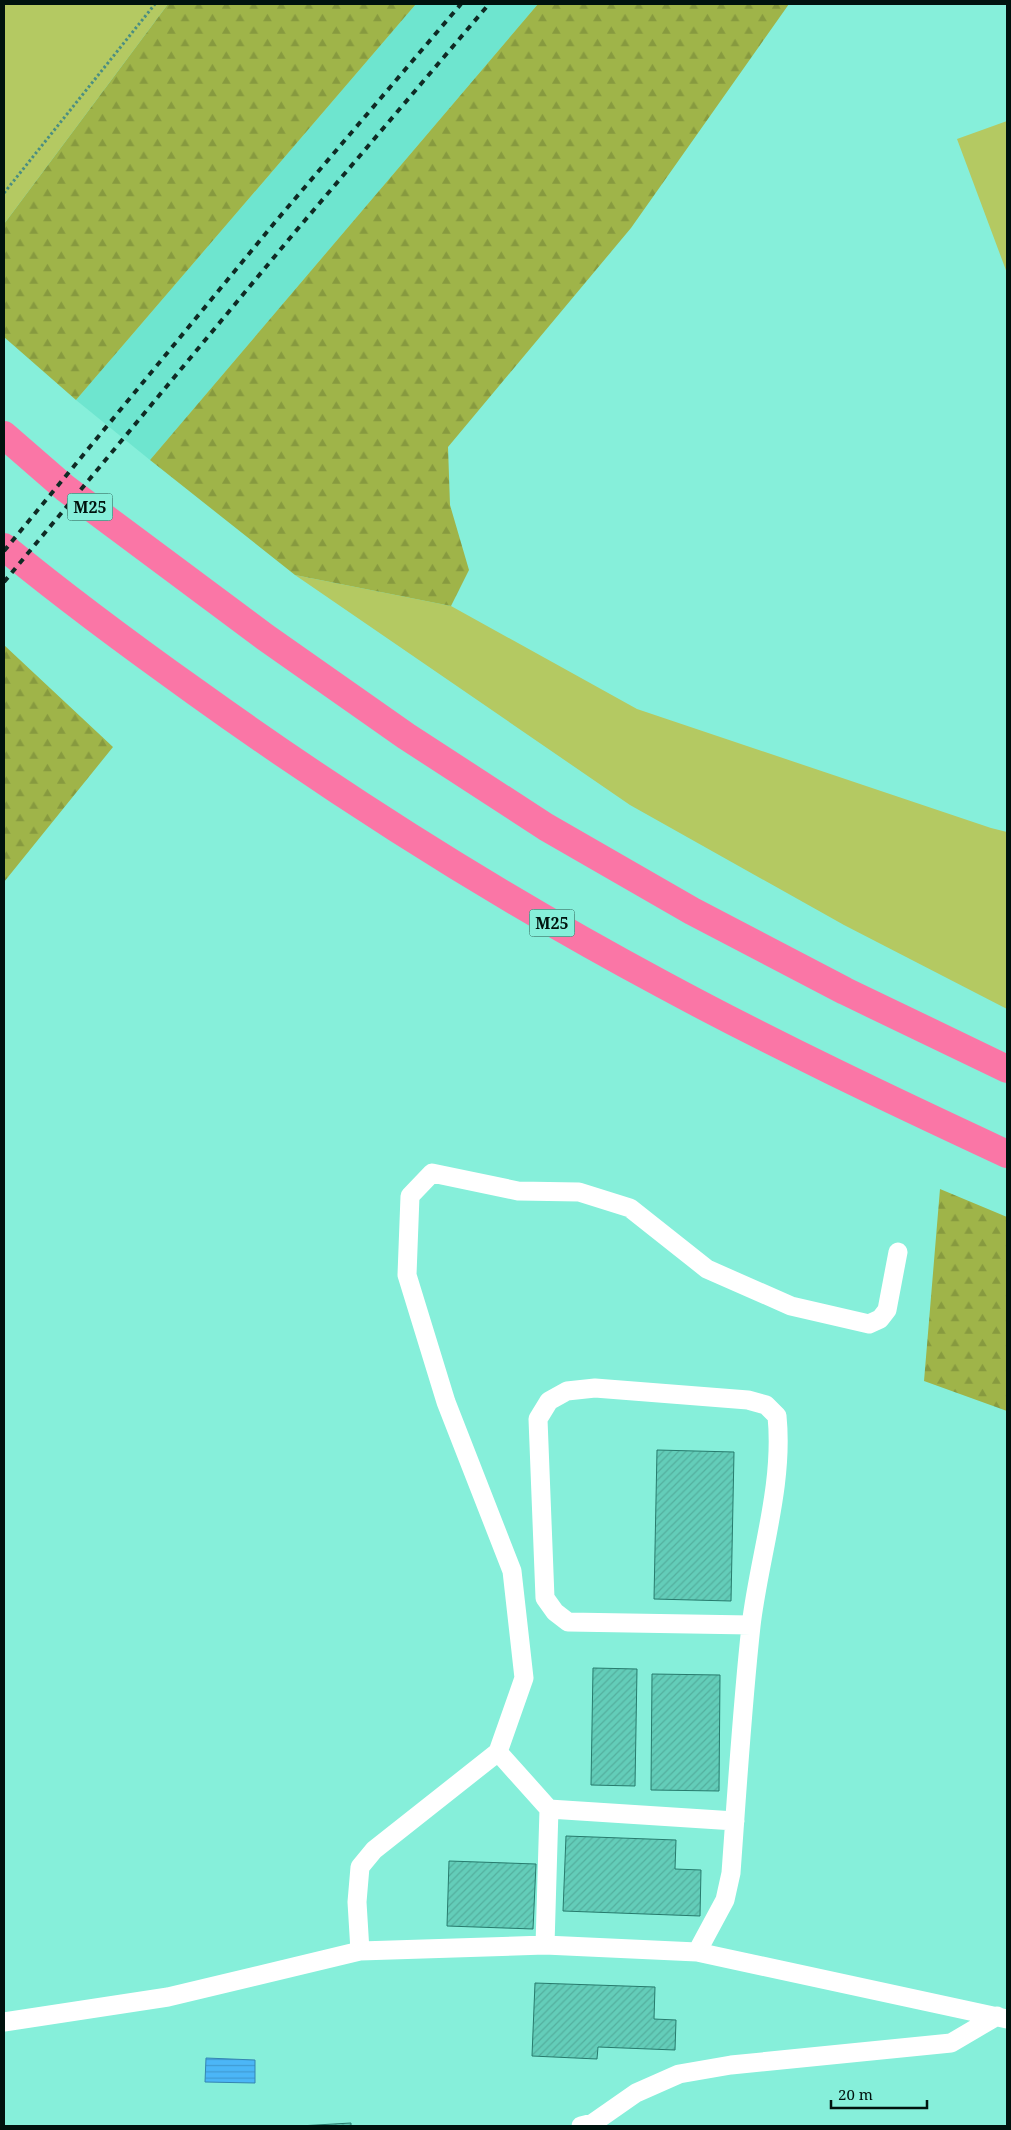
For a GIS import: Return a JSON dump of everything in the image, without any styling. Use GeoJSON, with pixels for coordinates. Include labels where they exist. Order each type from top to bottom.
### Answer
{"type":"FeatureCollection","features":[{"type":"Feature","properties":{"kind":"highway","name":"M25"},"geometry":{"type":"LineString","coordinates":[[4,435],[65,488],[178,574],[406,736],[546,827],[692,911],[845,991],[1007,1069]]}},
{"type":"Feature","properties":{"kind":"highway","name":"M25"},"geometry":{"type":"LineString","coordinates":[[4,547],[126,642],[294,762],[369,812],[569,932],[662,984],[777,1044],[1007,1154]]}},
{"type":"Feature","properties":{"kind":"lane"},"geometry":{"type":"LineString","coordinates":[[360,1951],[357,1902],[360,1868],[374,1850],[498,1752],[524,1678],[512,1570],[446,1402],[407,1275],[410,1196],[432,1173],[518,1191],[579,1192],[630,1208],[707,1269],[791,1306],[868,1324],[880,1319],[887,1310],[898,1252]]}},
{"type":"Feature","properties":{"kind":"lane"},"geometry":{"type":"LineString","coordinates":[[697,1952],[725,1900],[731,1873],[751,1626],[776,1476],[779,1432],[777,1416],[766,1405],[748,1400],[596,1388],[567,1391],[549,1401],[538,1419],[546,1598],[555,1612],[568,1622],[751,1626]]}},
{"type":"Feature","properties":{"kind":"lane"},"geometry":{"type":"LineString","coordinates":[[498,1752],[549,1809],[545,1945]]}},
{"type":"Feature","properties":{"kind":"lane"},"geometry":{"type":"LineString","coordinates":[[549,1809],[735,1821]]}},
{"type":"Feature","properties":{"kind":"lane"},"geometry":{"type":"LineString","coordinates":[[4,2022],[168,1997],[360,1951],[545,1945],[697,1952],[1002,2018]]}},
{"type":"Feature","properties":{"kind":"lane"},"geometry":{"type":"LineString","coordinates":[[581,2126],[593,2124],[636,2093],[679,2074],[741,2064],[951,2043],[1002,2018]]}},
{"type":"Feature","properties":{"kind":"path"},"geometry":{"type":"LineString","coordinates":[[4,193],[155,4]]}},
{"type":"Feature","properties":{"kind":"shaded area"},"geometry":{"type":"Polygon","coordinates":[[[4,4],[168,4],[4,224],[4,4]]]}},
{"type":"Feature","properties":{"kind":"shaded area"},"geometry":{"type":"Polygon","coordinates":[[[416,4],[538,4],[150,460],[76,400],[416,4]]]}},
{"type":"Feature","properties":{"kind":"shaded area"},"geometry":{"type":"Polygon","coordinates":[[[1007,121],[1007,273],[957,139],[1007,121]]]}},
{"type":"Feature","properties":{"kind":"shaded area"},"geometry":{"type":"Polygon","coordinates":[[[295,575],[451,606],[637,709],[1007,832],[1007,1009],[844,925],[630,805],[295,575]]]}},
{"type":"Feature","properties":{"kind":"green space"},"geometry":{"type":"Polygon","coordinates":[[[168,4],[416,4],[76,400],[4,337],[4,224],[168,4]]]}},
{"type":"Feature","properties":{"kind":"green space"},"geometry":{"type":"Polygon","coordinates":[[[538,4],[789,4],[631,228],[448,447],[450,505],[469,570],[451,606],[295,575],[150,460],[538,4]]]}},
{"type":"Feature","properties":{"kind":"green space"},"geometry":{"type":"Polygon","coordinates":[[[4,645],[113,747],[4,882],[4,645]]]}},
{"type":"Feature","properties":{"kind":"green space"},"geometry":{"type":"Polygon","coordinates":[[[940,1189],[1007,1217],[1007,1411],[924,1381],[940,1189]]]}},
{"type":"Feature","properties":{"kind":"water"},"geometry":{"type":"Polygon","coordinates":[[[206,2058],[255,2060],[255,2083],[205,2082],[206,2058]]]}},
{"type":"Feature","properties":{"kind":"building"},"geometry":{"type":"Polygon","coordinates":[[[657,1450],[734,1452],[731,1601],[654,1599],[657,1450]]]}},
{"type":"Feature","properties":{"kind":"building"},"geometry":{"type":"Polygon","coordinates":[[[593,1668],[637,1669],[635,1786],[591,1785],[593,1668]]]}},
{"type":"Feature","properties":{"kind":"building"},"geometry":{"type":"Polygon","coordinates":[[[652,1674],[720,1675],[719,1791],[651,1790],[652,1674]]]}},
{"type":"Feature","properties":{"kind":"building"},"geometry":{"type":"Polygon","coordinates":[[[566,1836],[676,1840],[675,1869],[701,1870],[700,1916],[563,1911],[566,1836]]]}},
{"type":"Feature","properties":{"kind":"building"},"geometry":{"type":"Polygon","coordinates":[[[449,1861],[536,1864],[533,1929],[447,1926],[449,1861]]]}},
{"type":"Feature","properties":{"kind":"building"},"geometry":{"type":"Polygon","coordinates":[[[535,1983],[655,1987],[654,2019],[676,2020],[675,2050],[598,2047],[597,2059],[532,2056],[535,1983]]]}},
{"type":"Feature","properties":{"kind":"building"},"geometry":{"type":"Polygon","coordinates":[[[351,2123],[351,2126],[299,2126],[351,2123]]]}},
{"type":"Feature","properties":{"kind":"railway"},"geometry":{"type":"LineString","coordinates":[[4,551],[276,221],[461,4]]}},
{"type":"Feature","properties":{"kind":"railway"},"geometry":{"type":"LineString","coordinates":[[4,582],[295,232],[489,4]]}}]}
